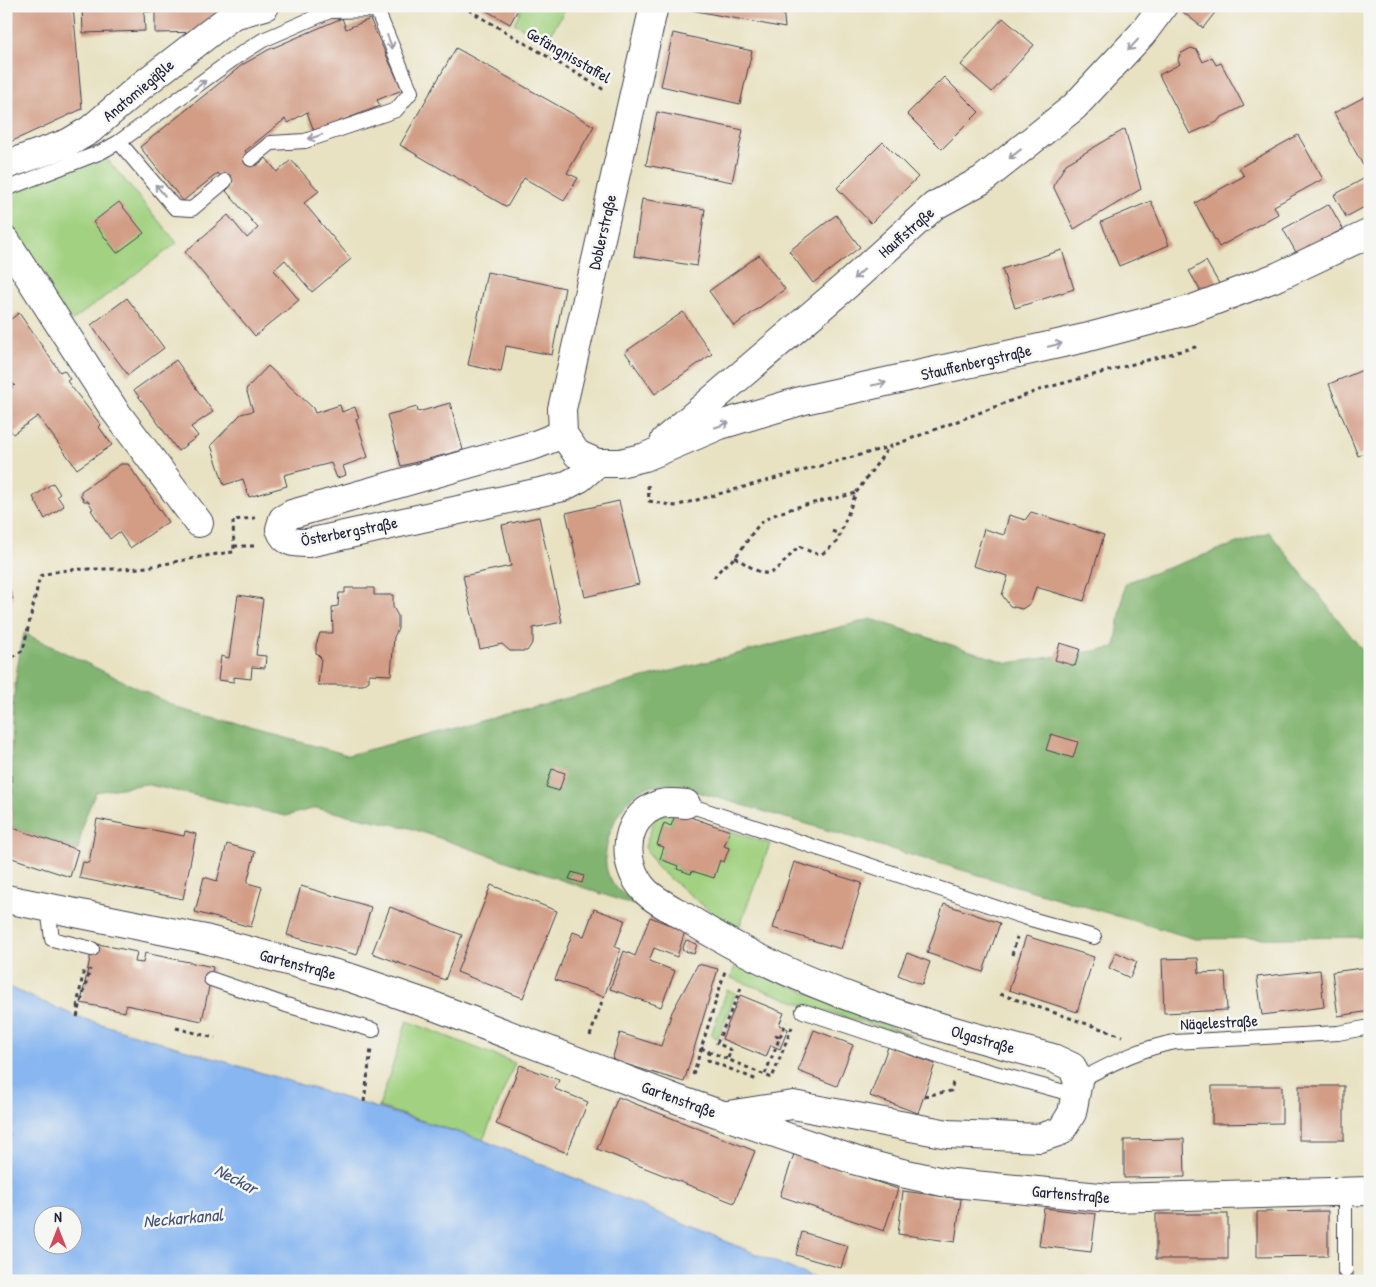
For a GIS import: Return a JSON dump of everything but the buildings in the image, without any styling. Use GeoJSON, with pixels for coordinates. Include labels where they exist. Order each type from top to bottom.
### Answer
{"type":"FeatureCollection","features":[{"type":"Feature","properties":{"kind":"street","name":"Anatomiegäßle"},"geometry":{"type":"LineString","coordinates":[[6,165],[68,143],[90,130],[141,86],[233,15],[265,6]]}},
{"type":"Feature","properties":{"kind":"street","name":"Doblerstraße"},"geometry":{"type":"LineString","coordinates":[[579,450],[562,409],[654,6]]}},
{"type":"Feature","properties":{"kind":"street","name":"Hauffstraße"},"geometry":{"type":"LineString","coordinates":[[645,457],[848,284],[934,206],[982,180],[1074,107],[1142,34],[1163,6]]}},
{"type":"Feature","properties":{"kind":"street","name":"Stauffenbergstraße"},"geometry":{"type":"LineString","coordinates":[[579,450],[620,463],[645,457],[720,425],[804,400],[1085,338],[1190,310],[1279,276],[1370,233]]}},
{"type":"Feature","properties":{"kind":"street"},"geometry":{"type":"LineString","coordinates":[[6,241],[115,411],[199,523]]}},
{"type":"Feature","properties":{"kind":"street","name":"Österbergstraße"},"geometry":{"type":"LineString","coordinates":[[535,445],[579,450],[580,478],[563,486],[308,543],[293,543],[286,540],[280,529],[283,519],[292,514],[535,445]]}},
{"type":"Feature","properties":{"kind":"street","name":"Olgastraße"},"geometry":{"type":"LineString","coordinates":[[686,804],[660,804],[644,813],[633,827],[628,840],[627,856],[630,869],[637,882],[651,896],[734,947],[795,974],[903,1016],[1053,1058],[1072,1067],[1076,1088]]}},
{"type":"Feature","properties":{"kind":"street","name":"Gartenstraße"},"geometry":{"type":"LineString","coordinates":[[6,899],[205,939],[351,978],[436,1007],[580,1063],[857,1161],[943,1182],[1110,1198],[1357,1192]]}},
{"type":"Feature","properties":{"kind":"street"},"geometry":{"type":"LineString","coordinates":[[724,1115],[793,1105],[948,1134],[1040,1138],[1061,1130],[1072,1113],[1076,1088]]}},
{"type":"Feature","properties":{"kind":"lane"},"geometry":{"type":"LineString","coordinates":[[6,189],[101,152],[119,142],[236,57],[263,40],[330,11],[377,10],[411,92],[396,110],[304,141],[271,143],[251,159]]}},
{"type":"Feature","properties":{"kind":"lane"},"geometry":{"type":"LineString","coordinates":[[119,142],[175,208],[192,209],[225,181]]}},
{"type":"Feature","properties":{"kind":"lane"},"geometry":{"type":"LineString","coordinates":[[686,804],[1024,917],[1094,937]]}},
{"type":"Feature","properties":{"kind":"lane"},"geometry":{"type":"LineString","coordinates":[[48,908],[52,939],[90,948]]}},
{"type":"Feature","properties":{"kind":"lane"},"geometry":{"type":"LineString","coordinates":[[210,979],[373,1030]]}},
{"type":"Feature","properties":{"kind":"lane"},"geometry":{"type":"LineString","coordinates":[[799,1014],[959,1063],[1076,1088]]}},
{"type":"Feature","properties":{"kind":"lane","name":"Nägelestraße"},"geometry":{"type":"LineString","coordinates":[[1076,1088],[1134,1053],[1153,1046],[1174,1042],[1338,1033],[1370,1027]]}},
{"type":"Feature","properties":{"kind":"lane"},"geometry":{"type":"LineString","coordinates":[[1345,1271],[1357,1192]]}},
{"type":"Feature","properties":{"kind":"path","name":"Gefängnisstaffel"},"geometry":{"type":"LineString","coordinates":[[462,6],[612,94]]}},
{"type":"Feature","properties":{"kind":"path"},"geometry":{"type":"LineString","coordinates":[[1370,48],[1368,49],[1370,52]]}},
{"type":"Feature","properties":{"kind":"path"},"geometry":{"type":"LineString","coordinates":[[645,457],[650,501],[675,506],[889,447],[1042,389],[1199,346]]}},
{"type":"Feature","properties":{"kind":"path"},"geometry":{"type":"LineString","coordinates":[[735,558],[760,573],[769,574],[779,569],[799,546],[813,553],[822,554],[836,542],[856,493],[889,447]]}},
{"type":"Feature","properties":{"kind":"path"},"geometry":{"type":"LineString","coordinates":[[714,578],[719,570],[735,558],[752,533],[763,522],[789,511],[856,493]]}},
{"type":"Feature","properties":{"kind":"path"},"geometry":{"type":"LineString","coordinates":[[832,530],[840,534]]}},
{"type":"Feature","properties":{"kind":"path"},"geometry":{"type":"LineString","coordinates":[[6,662],[23,650],[40,576],[64,569],[131,568],[204,555],[234,552],[234,533]]}},
{"type":"Feature","properties":{"kind":"path"},"geometry":{"type":"LineString","coordinates":[[6,758],[6,833]]}},
{"type":"Feature","properties":{"kind":"path"},"geometry":{"type":"LineString","coordinates":[[83,1009],[77,1008],[90,948]]}},
{"type":"Feature","properties":{"kind":"path"},"geometry":{"type":"LineString","coordinates":[[78,1017],[91,966]]}},
{"type":"Feature","properties":{"kind":"path"},"geometry":{"type":"LineString","coordinates":[[692,1076],[723,976]]}},
{"type":"Feature","properties":{"kind":"path"},"geometry":{"type":"LineString","coordinates":[[728,1058],[731,1050],[718,1043],[741,988]]}},
{"type":"Feature","properties":{"kind":"path"},"geometry":{"type":"LineString","coordinates":[[1000,994],[1124,1036],[1126,1041]]}},
{"type":"Feature","properties":{"kind":"path"},"geometry":{"type":"LineString","coordinates":[[580,1063],[602,1001]]}},
{"type":"Feature","properties":{"kind":"path"},"geometry":{"type":"LineString","coordinates":[[701,1048],[772,1078],[799,1014]]}},
{"type":"Feature","properties":{"kind":"path"},"geometry":{"type":"LineString","coordinates":[[765,1074],[786,1024]]}},
{"type":"Feature","properties":{"kind":"path"},"geometry":{"type":"LineString","coordinates":[[176,1028],[215,1038]]}},
{"type":"Feature","properties":{"kind":"path"},"geometry":{"type":"LineString","coordinates":[[364,1102],[367,1091],[373,1030]]}},
{"type":"Feature","properties":{"kind":"path"},"geometry":{"type":"LineString","coordinates":[[775,1035],[780,1037]]}},
{"type":"Feature","properties":{"kind":"path"},"geometry":{"type":"LineString","coordinates":[[709,1051],[708,1060],[758,1080]]}},
{"type":"Feature","properties":{"kind":"path"},"geometry":{"type":"LineString","coordinates":[[924,1096],[951,1092],[959,1063]]}},
{"type":"Feature","properties":{"kind":"green space"},"geometry":{"type":"Polygon","coordinates":[[[523,6],[567,6],[546,42],[514,23],[523,6]]]}},
{"type":"Feature","properties":{"kind":"green space"},"geometry":{"type":"Polygon","coordinates":[[[101,152],[177,243],[61,329],[6,240],[6,189],[101,152]]]}},
{"type":"Feature","properties":{"kind":"green space"},"geometry":{"type":"Polygon","coordinates":[[[1269,532],[1370,660],[1370,937],[1195,939],[671,784],[647,787],[634,794],[617,816],[607,844],[607,871],[612,882],[637,906],[410,828],[315,808],[286,816],[145,784],[96,792],[84,820],[78,850],[13,828],[11,779],[13,705],[24,633],[181,709],[348,755],[871,619],[1008,663],[1115,648],[1125,583],[1269,532]]]}},
{"type":"Feature","properties":{"kind":"green space"},"geometry":{"type":"Polygon","coordinates":[[[676,812],[671,826],[664,824],[657,845],[664,847],[660,859],[678,866],[677,869],[691,874],[692,871],[720,860],[724,861],[729,848],[724,846],[730,831],[770,844],[737,933],[657,868],[645,847],[653,823],[659,815],[676,812]]]}},
{"type":"Feature","properties":{"kind":"green space"},"geometry":{"type":"Polygon","coordinates":[[[736,963],[917,1038],[804,1005],[731,978],[736,963]]]}},
{"type":"Feature","properties":{"kind":"green space"},"geometry":{"type":"Polygon","coordinates":[[[727,990],[736,993],[718,1038],[711,1035],[727,990]]]}},
{"type":"Feature","properties":{"kind":"green space"},"geometry":{"type":"Polygon","coordinates":[[[407,1021],[515,1063],[483,1140],[379,1107],[407,1021]]]}},
{"type":"Feature","properties":{"kind":"water"},"geometry":{"type":"Polygon","coordinates":[[[6,986],[78,1017],[483,1140],[821,1281],[6,1281],[6,1142],[12,1135],[6,1127],[6,986]]]}},
{"type":"Feature","properties":{"kind":"water label","name":"Neckar"},"geometry":{"type":"Point","coordinates":[236,1179]}},
{"type":"Feature","properties":{"kind":"water label","name":"Neckarkanal"},"geometry":{"type":"Point","coordinates":[183,1218]}}]}
